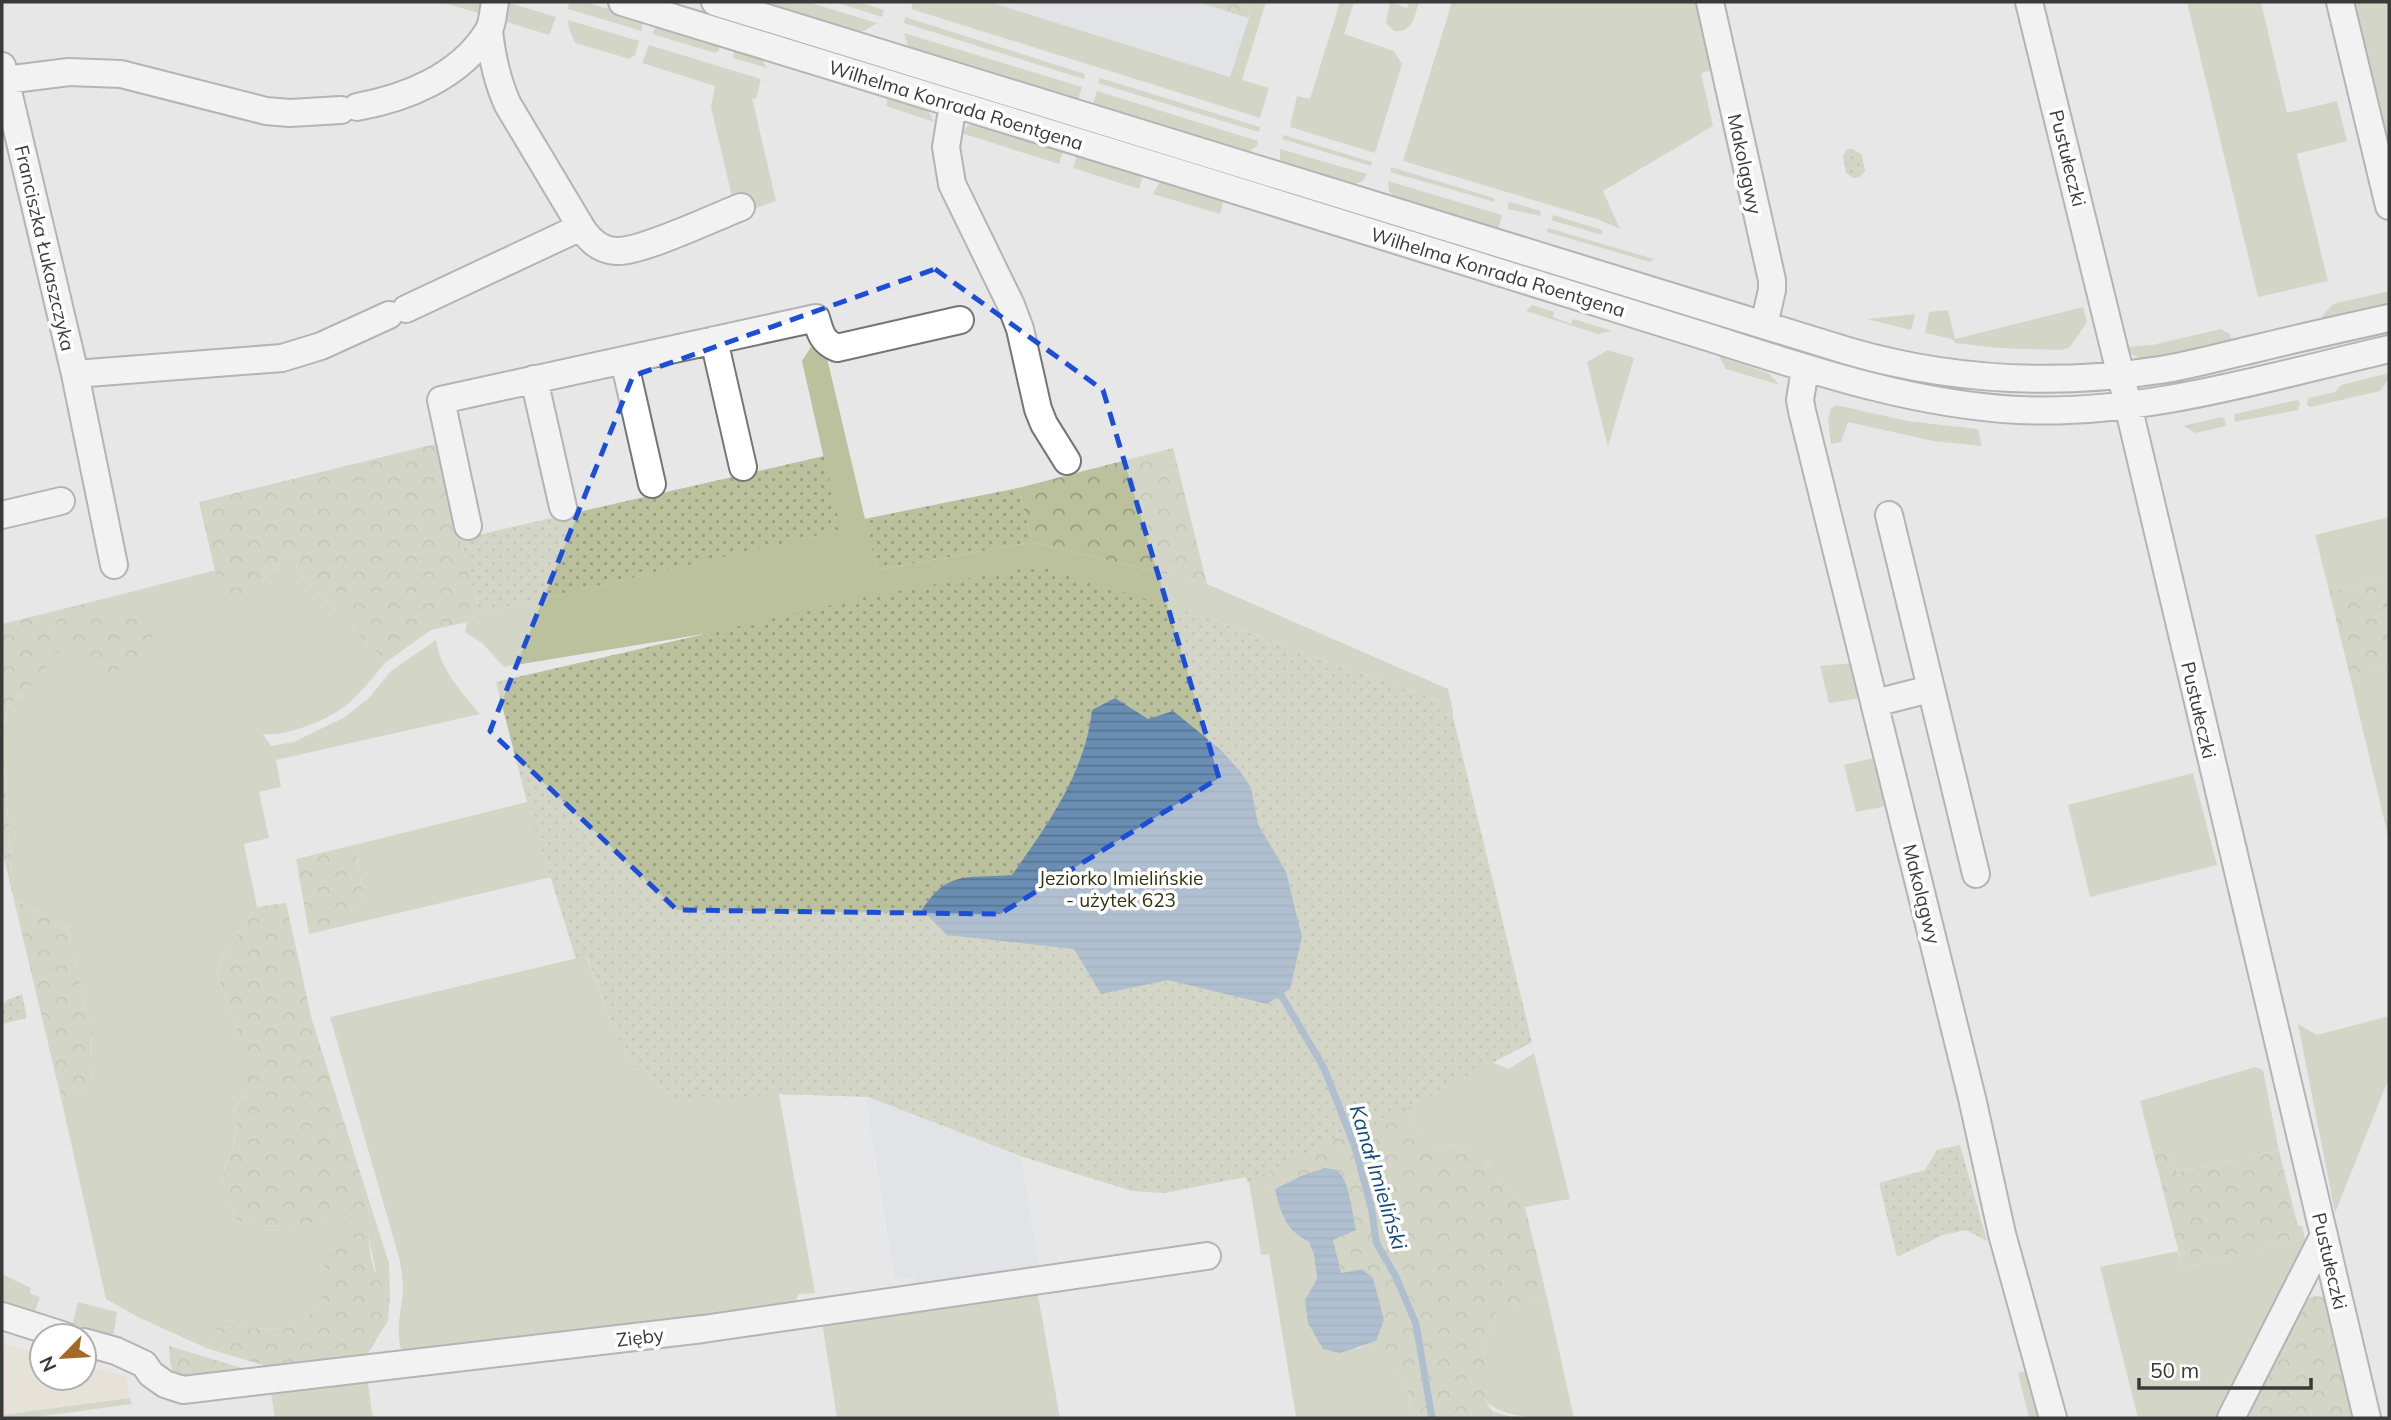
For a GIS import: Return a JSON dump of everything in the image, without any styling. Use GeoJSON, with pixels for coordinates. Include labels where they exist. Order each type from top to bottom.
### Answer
{"type":"FeatureCollection","features":[{"type":"Feature","properties":{"kind":"street"},"geometry":{"type":"LineString","coordinates":[[495,2],[489,32],[498,84],[588,238],[602,248],[627,251],[741,207]]}},
{"type":"Feature","properties":{"kind":"street","name":"Wilhelma Konrada Roentgena"},"geometry":{"type":"LineString","coordinates":[[622,2],[1453,257],[1805,369],[1886,391],[1957,405],[2035,410],[2128,405],[2179,397],[2389,349]]}},
{"type":"Feature","properties":{"kind":"street","name":"Wilhelma Konrada Roentgena"},"geometry":{"type":"LineString","coordinates":[[715,2],[1866,356],[1939,373],[2027,380],[2120,375],[2204,361],[2389,318]]}},
{"type":"Feature","properties":{"kind":"street","name":"Makolągwy"},"geometry":{"type":"LineString","coordinates":[[1710,2],[1772,280],[1764,325]]}},
{"type":"Feature","properties":{"kind":"street","name":"Pustułeczki"},"geometry":{"type":"LineString","coordinates":[[2029,2],[2128,405],[2367,1418]]}},
{"type":"Feature","properties":{"kind":"street"},"geometry":{"type":"LineString","coordinates":[[2340,2],[2389,205]]}},
{"type":"Feature","properties":{"kind":"street"},"geometry":{"type":"LineString","coordinates":[[4,73],[121,74],[266,111],[302,113],[349,109],[399,98],[436,80],[470,55],[489,32]]}},
{"type":"Feature","properties":{"kind":"street","name":"Franciszka Łukaszczyka"},"geometry":{"type":"LineString","coordinates":[[4,73],[75,374],[114,565]]}},
{"type":"Feature","properties":{"kind":"street"},"geometry":{"type":"LineString","coordinates":[[953,104],[946,147],[952,184],[1011,305],[1020,329],[1038,409],[1067,461]]}},
{"type":"Feature","properties":{"kind":"street","name":"Franciszka Łukaszczyka"},"geometry":{"type":"LineString","coordinates":[[75,374],[274,359],[321,345],[581,227]]}},
{"type":"Feature","properties":{"kind":"street"},"geometry":{"type":"LineString","coordinates":[[468,526],[441,400],[816,318],[821,337],[837,348],[960,320]]}},
{"type":"Feature","properties":{"kind":"street"},"geometry":{"type":"LineString","coordinates":[[715,340],[743,467]]}},
{"type":"Feature","properties":{"kind":"street"},"geometry":{"type":"LineString","coordinates":[[624,360],[652,484]]}},
{"type":"Feature","properties":{"kind":"street","name":"Makolągwy"},"geometry":{"type":"LineString","coordinates":[[1805,369],[1800,400],[1802,411],[1972,1098],[2002,1234],[2053,1418]]}},
{"type":"Feature","properties":{"kind":"street"},"geometry":{"type":"LineString","coordinates":[[534,379],[563,507]]}},
{"type":"Feature","properties":{"kind":"street"},"geometry":{"type":"LineString","coordinates":[[2,516],[61,501]]}},
{"type":"Feature","properties":{"kind":"street"},"geometry":{"type":"LineString","coordinates":[[1889,515],[1976,874]]}},
{"type":"Feature","properties":{"kind":"street"},"geometry":{"type":"LineString","coordinates":[[1875,703],[1930,689]]}},
{"type":"Feature","properties":{"kind":"street"},"geometry":{"type":"LineString","coordinates":[[2231,1418],[2324,1235]]}},
{"type":"Feature","properties":{"kind":"street","name":"Zięby"},"geometry":{"type":"LineString","coordinates":[[98,1346],[144,1364],[151,1374],[165,1384],[183,1390],[703,1329],[1207,1256]]}},
{"type":"Feature","properties":{"kind":"street"},"geometry":{"type":"LineString","coordinates":[[2,1316],[28,1324]]}},
{"type":"Feature","properties":{"kind":"highlighted area"},"geometry":{"type":"Polygon","coordinates":[[[935,269],[1103,390],[1219,778],[1000,914],[677,910],[490,731],[633,376],[935,269]]]}},
{"type":"Feature","properties":{"kind":"shaded area"},"geometry":{"type":"Polygon","coordinates":[[[990,2],[1254,2],[1231,77],[990,2]]]}},
{"type":"Feature","properties":{"kind":"shaded area"},"geometry":{"type":"Polygon","coordinates":[[[866,1097],[1021,1157],[1040,1272],[923,1290],[912,1277],[895,1279],[866,1097]]]}},
{"type":"Feature","properties":{"kind":"shaded area"},"geometry":{"type":"Polygon","coordinates":[[[2,1343],[28,1350],[28,1392],[98,1392],[98,1369],[126,1376],[130,1398],[2,1415],[2,1343]]]}},
{"type":"Feature","properties":{"kind":"green space"},"geometry":{"type":"Polygon","coordinates":[[[441,2],[487,2],[482,14],[441,2]]]}},
{"type":"Feature","properties":{"kind":"green space"},"geometry":{"type":"Polygon","coordinates":[[[506,2],[556,17],[549,35],[500,20],[506,2]]]}},
{"type":"Feature","properties":{"kind":"green space"},"geometry":{"type":"Polygon","coordinates":[[[569,2],[585,2],[642,19],[642,31],[568,9],[569,2]]]}},
{"type":"Feature","properties":{"kind":"green space"},"geometry":{"type":"Polygon","coordinates":[[[757,2],[808,2],[877,23],[864,31],[853,32],[757,2]]]}},
{"type":"Feature","properties":{"kind":"green space"},"geometry":{"type":"Polygon","coordinates":[[[835,2],[858,2],[884,10],[882,17],[835,2]]]}},
{"type":"Feature","properties":{"kind":"green space"},"geometry":{"type":"Polygon","coordinates":[[[913,2],[990,2],[1230,77],[1254,2],[1266,2],[1242,80],[1269,88],[1260,118],[911,9],[913,2]]]}},
{"type":"Feature","properties":{"kind":"green space"},"geometry":{"type":"Polygon","coordinates":[[[1198,2],[1254,2],[1248,18],[1198,2]]]}},
{"type":"Feature","properties":{"kind":"green space"},"geometry":{"type":"Polygon","coordinates":[[[1340,2],[1354,2],[1344,34],[1394,51],[1402,64],[1375,153],[1290,127],[1297,96],[1310,99],[1340,2]]]}},
{"type":"Feature","properties":{"kind":"green space"},"geometry":{"type":"Polygon","coordinates":[[[1390,2],[1407,8],[1409,2],[1419,2],[1409,27],[1394,31],[1386,23],[1390,2]]]}},
{"type":"Feature","properties":{"kind":"green space"},"geometry":{"type":"Polygon","coordinates":[[[1452,2],[1696,2],[1713,70],[1701,73],[1713,126],[1603,191],[1620,229],[1597,219],[1403,161],[1452,2]]]}},
{"type":"Feature","properties":{"kind":"green space"},"geometry":{"type":"Polygon","coordinates":[[[2187,2],[2261,2],[2287,113],[2337,101],[2347,141],[2297,154],[2328,281],[2258,297],[2187,2]]]}},
{"type":"Feature","properties":{"kind":"green space"},"geometry":{"type":"Polygon","coordinates":[[[2347,2],[2389,2],[2389,152],[2347,2]]]}},
{"type":"Feature","properties":{"kind":"green space"},"geometry":{"type":"Polygon","coordinates":[[[905,17],[1085,74],[1084,79],[904,23],[905,17]]]}},
{"type":"Feature","properties":{"kind":"green space"},"geometry":{"type":"Polygon","coordinates":[[[568,20],[639,41],[635,55],[630,59],[575,43],[568,20]]]}},
{"type":"Feature","properties":{"kind":"green space"},"geometry":{"type":"Polygon","coordinates":[[[656,26],[720,43],[719,51],[715,53],[652,34],[656,26]]]}},
{"type":"Feature","properties":{"kind":"green space"},"geometry":{"type":"Polygon","coordinates":[[[904,33],[1082,87],[1077,102],[909,49],[904,33]]]}},
{"type":"Feature","properties":{"kind":"green space"},"geometry":{"type":"Polygon","coordinates":[[[649,45],[761,79],[756,99],[752,98],[776,201],[749,213],[741,194],[732,197],[711,107],[715,86],[642,63],[649,45]]]}},
{"type":"Feature","properties":{"kind":"green space"},"geometry":{"type":"Polygon","coordinates":[[[735,48],[760,56],[767,68],[733,58],[735,48]]]}},
{"type":"Feature","properties":{"kind":"green space"},"geometry":{"type":"Polygon","coordinates":[[[1100,78],[1260,127],[1259,132],[1098,83],[1100,78]]]}},
{"type":"Feature","properties":{"kind":"green space"},"geometry":{"type":"Polygon","coordinates":[[[1097,91],[1258,141],[1257,146],[1247,153],[1092,107],[1097,91]]]}},
{"type":"Feature","properties":{"kind":"green space"},"geometry":{"type":"Polygon","coordinates":[[[888,97],[927,108],[934,122],[886,106],[888,97]]]}},
{"type":"Feature","properties":{"kind":"green space"},"geometry":{"type":"Polygon","coordinates":[[[978,124],[1063,150],[1059,164],[961,133],[969,125],[978,124]]]}},
{"type":"Feature","properties":{"kind":"green space"},"geometry":{"type":"Polygon","coordinates":[[[1284,135],[1372,162],[1371,166],[1282,139],[1284,135]]]}},
{"type":"Feature","properties":{"kind":"green space"},"geometry":{"type":"Polygon","coordinates":[[[1280,149],[1367,174],[1363,181],[1350,186],[1285,166],[1280,160],[1280,149]]]}},
{"type":"Feature","properties":{"kind":"green space"},"geometry":{"type":"Polygon","coordinates":[[[1847,149],[1853,149],[1862,155],[1865,171],[1860,177],[1853,178],[1846,173],[1843,156],[1847,149]]]}},
{"type":"Feature","properties":{"kind":"green space"},"geometry":{"type":"Polygon","coordinates":[[[1077,155],[1139,174],[1142,179],[1139,189],[1073,168],[1077,155]]]}},
{"type":"Feature","properties":{"kind":"green space"},"geometry":{"type":"Polygon","coordinates":[[[1391,167],[1494,198],[1495,202],[1390,172],[1391,167]]]}},
{"type":"Feature","properties":{"kind":"green space"},"geometry":{"type":"Polygon","coordinates":[[[1388,181],[1502,215],[1498,230],[1394,197],[1389,191],[1388,181]]]}},
{"type":"Feature","properties":{"kind":"green space"},"geometry":{"type":"Polygon","coordinates":[[[1166,182],[1223,202],[1220,214],[1153,194],[1159,183],[1166,182]]]}},
{"type":"Feature","properties":{"kind":"green space"},"geometry":{"type":"Polygon","coordinates":[[[1508,203],[1540,211],[1541,216],[1508,209],[1508,203]]]}},
{"type":"Feature","properties":{"kind":"green space"},"geometry":{"type":"Polygon","coordinates":[[[1553,215],[1602,230],[1602,235],[1551,220],[1553,215]]]}},
{"type":"Feature","properties":{"kind":"green space"},"geometry":{"type":"Polygon","coordinates":[[[1548,228],[1654,259],[1650,262],[1547,232],[1548,228]]]}},
{"type":"Feature","properties":{"kind":"green space"},"geometry":{"type":"Polygon","coordinates":[[[2389,291],[2389,307],[2323,322],[2322,316],[2333,304],[2389,291]]]}},
{"type":"Feature","properties":{"kind":"green space"},"geometry":{"type":"Polygon","coordinates":[[[1532,305],[1554,312],[1553,317],[1571,324],[1573,319],[1612,331],[1598,334],[1526,311],[1532,305]]]}},
{"type":"Feature","properties":{"kind":"green space"},"geometry":{"type":"Polygon","coordinates":[[[2083,307],[2087,322],[2070,347],[2062,350],[1998,348],[1955,343],[1952,339],[1925,333],[1929,312],[1948,310],[1955,339],[2083,307]]]}},
{"type":"Feature","properties":{"kind":"green space"},"geometry":{"type":"Polygon","coordinates":[[[1915,314],[1911,330],[1867,319],[1915,314]]]}},
{"type":"Feature","properties":{"kind":"green space"},"geometry":{"type":"Polygon","coordinates":[[[2221,329],[2230,334],[2232,342],[2163,358],[2160,356],[2141,359],[2126,347],[2152,345],[2221,329]]]}},
{"type":"Feature","properties":{"kind":"green space"},"geometry":{"type":"Polygon","coordinates":[[[811,347],[827,358],[877,570],[1032,542],[1207,584],[1448,689],[1452,706],[1217,621],[648,647],[716,632],[504,667],[482,643],[465,632],[467,622],[480,613],[840,530],[802,361],[811,347]]]}},
{"type":"Feature","properties":{"kind":"green space"},"geometry":{"type":"Polygon","coordinates":[[[1608,350],[1634,358],[1608,447],[1587,362],[1608,350]]]}},
{"type":"Feature","properties":{"kind":"green space"},"geometry":{"type":"Polygon","coordinates":[[[1719,356],[1768,373],[1780,385],[1726,369],[1719,356]]]}},
{"type":"Feature","properties":{"kind":"green space"},"geometry":{"type":"Polygon","coordinates":[[[2389,373],[2389,379],[2380,391],[2310,407],[2307,405],[2308,398],[2335,392],[2341,385],[2389,373]]]}},
{"type":"Feature","properties":{"kind":"green space"},"geometry":{"type":"Polygon","coordinates":[[[2297,400],[2300,403],[2298,410],[2234,422],[2235,414],[2297,400]]]}},
{"type":"Feature","properties":{"kind":"green space"},"geometry":{"type":"Polygon","coordinates":[[[1836,405],[1907,421],[1978,429],[1982,446],[1933,441],[1848,422],[1841,442],[1831,444],[1828,420],[1831,409],[1836,405]]]}},
{"type":"Feature","properties":{"kind":"green space"},"geometry":{"type":"Polygon","coordinates":[[[2222,417],[2226,426],[2196,433],[2183,426],[2222,417]]]}},
{"type":"Feature","properties":{"kind":"green space"},"geometry":{"type":"Polygon","coordinates":[[[435,444],[480,613],[467,622],[431,630],[386,662],[300,575],[295,561],[287,553],[251,591],[223,606],[199,502],[435,444]]]}},
{"type":"Feature","properties":{"kind":"green space"},"geometry":{"type":"Polygon","coordinates":[[[1173,448],[1207,584],[1032,542],[1018,488],[1173,448]]]}},
{"type":"Feature","properties":{"kind":"green space"},"geometry":{"type":"Polygon","coordinates":[[[824,456],[841,530],[480,613],[460,539],[824,456]]]}},
{"type":"Feature","properties":{"kind":"green space"},"geometry":{"type":"Polygon","coordinates":[[[1018,488],[1032,542],[877,570],[864,519],[1018,488]]]}},
{"type":"Feature","properties":{"kind":"green space"},"geometry":{"type":"Polygon","coordinates":[[[2389,517],[2389,578],[2329,591],[2315,535],[2389,517]]]}},
{"type":"Feature","properties":{"kind":"green space"},"geometry":{"type":"Polygon","coordinates":[[[287,553],[295,561],[300,575],[386,662],[354,698],[331,715],[296,730],[263,734],[271,746],[294,742],[345,717],[369,698],[391,671],[436,640],[447,671],[480,714],[276,760],[281,787],[259,792],[269,838],[244,844],[257,907],[220,961],[218,977],[247,1058],[247,1088],[232,1114],[236,1132],[223,1177],[224,1189],[237,1221],[277,1227],[332,1220],[372,1210],[389,1263],[390,1294],[378,1281],[368,1235],[324,1285],[320,1306],[303,1320],[282,1330],[218,1326],[206,1348],[106,1299],[61,1098],[90,1087],[92,1034],[67,926],[14,900],[3,750],[4,724],[8,707],[34,682],[69,638],[120,608],[99,608],[99,600],[216,570],[223,606],[264,580],[287,553]]]}},
{"type":"Feature","properties":{"kind":"green space","name":"Jeziorko Imielińskie - użytek 623"},"geometry":{"type":"Polygon","coordinates":[[[1038,566],[1217,621],[1452,706],[1532,1042],[1348,1139],[1346,1133],[1247,1182],[1246,1177],[1164,1193],[1132,1191],[1023,1157],[868,1097],[779,1094],[677,1101],[632,1066],[613,1028],[587,957],[576,959],[527,802],[496,682],[871,596],[1038,566]]]}},
{"type":"Feature","properties":{"kind":"green space"},"geometry":{"type":"Polygon","coordinates":[[[2389,578],[2389,667],[2350,676],[2329,591],[2389,578]]]}},
{"type":"Feature","properties":{"kind":"green space"},"geometry":{"type":"Polygon","coordinates":[[[99,600],[100,608],[120,608],[139,603],[152,629],[154,655],[105,675],[91,676],[69,639],[34,682],[8,707],[4,723],[3,750],[14,900],[67,926],[92,1034],[90,1087],[61,1098],[2,850],[2,624],[99,600]]]}},
{"type":"Feature","properties":{"kind":"green space"},"geometry":{"type":"Polygon","coordinates":[[[1854,665],[1862,698],[1829,703],[1820,666],[1854,665]]]}},
{"type":"Feature","properties":{"kind":"green space"},"geometry":{"type":"Polygon","coordinates":[[[2389,667],[2389,840],[2350,676],[2389,667]]]}},
{"type":"Feature","properties":{"kind":"green space"},"geometry":{"type":"Polygon","coordinates":[[[1877,757],[1888,802],[1882,807],[1856,812],[1844,765],[1877,757]]]}},
{"type":"Feature","properties":{"kind":"green space"},"geometry":{"type":"Polygon","coordinates":[[[2193,773],[2217,865],[2090,897],[2068,805],[2193,773]]]}},
{"type":"Feature","properties":{"kind":"green space"},"geometry":{"type":"Polygon","coordinates":[[[527,802],[552,877],[347,925],[364,897],[354,845],[527,802]]]}},
{"type":"Feature","properties":{"kind":"green space"},"geometry":{"type":"Polygon","coordinates":[[[354,845],[364,897],[347,925],[309,934],[296,859],[354,845]]]}},
{"type":"Feature","properties":{"kind":"green space"},"geometry":{"type":"Polygon","coordinates":[[[286,903],[312,1020],[372,1210],[332,1220],[277,1227],[237,1221],[224,1189],[223,1177],[236,1132],[232,1115],[247,1088],[247,1058],[218,977],[220,961],[257,907],[286,903]]]}},
{"type":"Feature","properties":{"kind":"green space"},"geometry":{"type":"Polygon","coordinates":[[[586,956],[613,1028],[632,1066],[770,1056],[800,1095],[779,1094],[815,1293],[799,1294],[793,1305],[406,1358],[399,1343],[403,1288],[400,1261],[330,1017],[586,956]]]}},
{"type":"Feature","properties":{"kind":"green space"},"geometry":{"type":"Polygon","coordinates":[[[22,994],[27,1018],[2,1024],[2,1005],[22,994]]]}},
{"type":"Feature","properties":{"kind":"green space"},"geometry":{"type":"Polygon","coordinates":[[[2389,1016],[2389,1078],[2335,1213],[2298,1024],[2317,1035],[2389,1016]]]}},
{"type":"Feature","properties":{"kind":"green space"},"geometry":{"type":"Polygon","coordinates":[[[1461,1050],[1509,1069],[1534,1053],[1570,1199],[1525,1207],[1476,1150],[1424,1143],[1412,1120],[1413,1069],[1461,1050]]]}},
{"type":"Feature","properties":{"kind":"green space"},"geometry":{"type":"Polygon","coordinates":[[[2255,1067],[2263,1070],[2279,1151],[2177,1172],[2168,1143],[2153,1152],[2140,1101],[2255,1067]]]}},
{"type":"Feature","properties":{"kind":"green space"},"geometry":{"type":"Polygon","coordinates":[[[1413,1069],[1412,1120],[1424,1143],[1476,1150],[1525,1207],[1547,1297],[1497,1311],[1483,1350],[1489,1376],[1485,1400],[1492,1411],[1515,1418],[1412,1418],[1406,1382],[1382,1362],[1369,1343],[1376,1341],[1362,1269],[1341,1274],[1332,1240],[1301,1176],[1275,1189],[1253,1171],[1413,1069]]]}},
{"type":"Feature","properties":{"kind":"green space"},"geometry":{"type":"Polygon","coordinates":[[[2168,1142],[2177,1172],[2279,1151],[2298,1226],[2302,1226],[2305,1239],[2183,1268],[2153,1152],[2168,1142]]]}},
{"type":"Feature","properties":{"kind":"green space"},"geometry":{"type":"Polygon","coordinates":[[[1960,1145],[1987,1241],[1966,1230],[1943,1235],[1897,1257],[1879,1183],[1925,1170],[1937,1150],[1960,1145]]]}},
{"type":"Feature","properties":{"kind":"green space"},"geometry":{"type":"Polygon","coordinates":[[[1253,1171],[1275,1189],[1285,1220],[1295,1233],[1309,1242],[1314,1255],[1317,1279],[1356,1349],[1369,1343],[1382,1362],[1406,1382],[1412,1418],[1294,1418],[1296,1417],[1269,1254],[1261,1255],[1248,1175],[1253,1171]]]}},
{"type":"Feature","properties":{"kind":"green space"},"geometry":{"type":"Polygon","coordinates":[[[342,1229],[368,1235],[376,1273],[390,1294],[388,1321],[366,1356],[283,1371],[206,1348],[218,1326],[282,1330],[303,1320],[320,1306],[326,1246],[342,1229]]]}},
{"type":"Feature","properties":{"kind":"green space"},"geometry":{"type":"Polygon","coordinates":[[[2305,1239],[2217,1418],[2138,1418],[2100,1267],[2178,1251],[2183,1268],[2305,1239]]]}},
{"type":"Feature","properties":{"kind":"green space"},"geometry":{"type":"Polygon","coordinates":[[[2,1274],[31,1288],[30,1294],[40,1297],[34,1314],[2,1302],[2,1274]]]}},
{"type":"Feature","properties":{"kind":"green space"},"geometry":{"type":"Polygon","coordinates":[[[1037,1290],[1060,1418],[837,1418],[822,1322],[1037,1290]]]}},
{"type":"Feature","properties":{"kind":"green space"},"geometry":{"type":"Polygon","coordinates":[[[1547,1297],[1574,1418],[1538,1418],[1513,1414],[1493,1407],[1485,1400],[1489,1376],[1483,1350],[1497,1311],[1547,1297]]]}},
{"type":"Feature","properties":{"kind":"green space"},"geometry":{"type":"Polygon","coordinates":[[[2322,1297],[2327,1303],[2356,1418],[2237,1418],[2297,1309],[2306,1299],[2322,1297]]]}},
{"type":"Feature","properties":{"kind":"green space"},"geometry":{"type":"Polygon","coordinates":[[[78,1302],[117,1312],[113,1337],[98,1333],[98,1322],[73,1322],[78,1302]]]}},
{"type":"Feature","properties":{"kind":"green space"},"geometry":{"type":"Polygon","coordinates":[[[169,1346],[255,1372],[199,1381],[183,1380],[178,1378],[171,1366],[169,1346]]]}},
{"type":"Feature","properties":{"kind":"green space"},"geometry":{"type":"Polygon","coordinates":[[[2034,1369],[2042,1418],[2029,1418],[2018,1373],[2034,1369]]]}},
{"type":"Feature","properties":{"kind":"green space"},"geometry":{"type":"Polygon","coordinates":[[[367,1377],[373,1418],[275,1418],[270,1387],[367,1377]]]}},
{"type":"Feature","properties":{"kind":"green space"},"geometry":{"type":"Polygon","coordinates":[[[130,1398],[132,1404],[29,1418],[2,1418],[2,1415],[130,1398]]]}},
{"type":"Feature","properties":{"kind":"water"},"geometry":{"type":"Polygon","coordinates":[[[1115,698],[1148,719],[1173,711],[1220,749],[1251,788],[1258,824],[1286,872],[1302,937],[1290,989],[1267,1004],[1168,980],[1101,994],[1074,949],[947,935],[922,910],[941,888],[950,882],[971,877],[1012,875],[1063,797],[1082,755],[1092,710],[1115,698]]]}},
{"type":"Feature","properties":{"kind":"water"},"geometry":{"type":"Polygon","coordinates":[[[1325,1168],[1336,1170],[1344,1180],[1356,1230],[1333,1240],[1341,1273],[1362,1269],[1373,1278],[1384,1320],[1376,1341],[1340,1353],[1323,1349],[1308,1323],[1305,1300],[1317,1279],[1314,1255],[1309,1242],[1289,1227],[1279,1206],[1275,1189],[1325,1168]]]}},
{"type":"Feature","properties":{"kind":"waterway","name":"Kanał Imieliński"},"geometry":{"type":"LineString","coordinates":[[1281,995],[1324,1068],[1355,1147],[1372,1211],[1376,1242],[1396,1277],[1416,1324],[1432,1418]]}}]}
